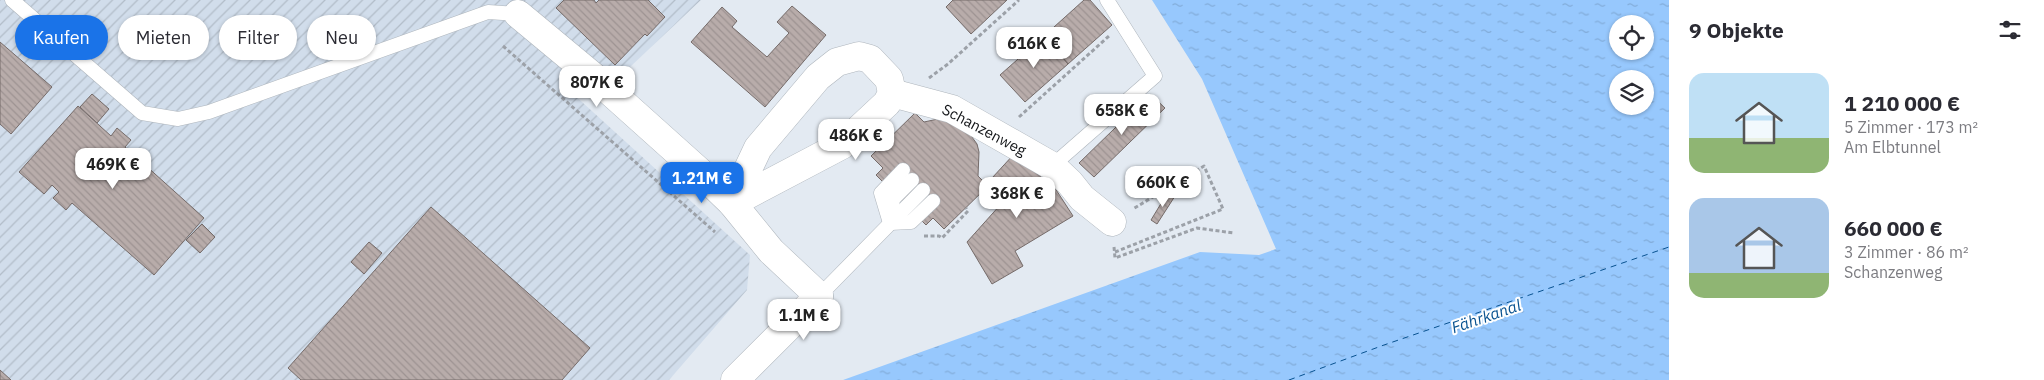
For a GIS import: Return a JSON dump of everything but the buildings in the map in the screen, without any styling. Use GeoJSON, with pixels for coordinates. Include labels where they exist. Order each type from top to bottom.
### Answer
{"type":"FeatureCollection","features":[{"type":"Feature","properties":{"kind":"street"},"geometry":{"type":"LineString","coordinates":[[518,14],[595,78],[701,173],[732,203],[771,251],[818,296],[734,380]]}},
{"type":"Feature","properties":{"kind":"street"},"geometry":{"type":"LineString","coordinates":[[859,56],[870,59],[902,95],[887,103],[842,145],[732,203],[758,148],[818,77],[837,62],[859,56]]}},
{"type":"Feature","properties":{"kind":"street","name":"Schanzenweg"},"geometry":{"type":"LineString","coordinates":[[902,95],[952,109],[1052,166],[1070,183],[1082,198],[1112,222]]}},
{"type":"Feature","properties":{"kind":"lane"},"geometry":{"type":"LineString","coordinates":[[12,0],[142,113],[178,119],[209,112],[488,12],[518,14]]}},
{"type":"Feature","properties":{"kind":"lane"},"geometry":{"type":"LineString","coordinates":[[1052,166],[1155,76],[1107,0]]}},
{"type":"Feature","properties":{"kind":"lane"},"geometry":{"type":"LineString","coordinates":[[890,223],[893,199],[907,175]]}},
{"type":"Feature","properties":{"kind":"lane"},"geometry":{"type":"LineString","coordinates":[[818,296],[923,190]]}},
{"type":"Feature","properties":{"kind":"lane"},"geometry":{"type":"LineString","coordinates":[[890,223],[911,222],[933,201]]}},
{"type":"Feature","properties":{"kind":"path"},"geometry":{"type":"LineString","coordinates":[[902,95],[948,64],[1019,0]]}},
{"type":"Feature","properties":{"kind":"path"},"geometry":{"type":"LineString","coordinates":[[998,136],[1122,24]]}},
{"type":"Feature","properties":{"kind":"path"},"geometry":{"type":"LineString","coordinates":[[502,46],[715,232]]}},
{"type":"Feature","properties":{"kind":"path"},"geometry":{"type":"LineString","coordinates":[[1115,252],[1223,208],[1204,166],[1112,222],[1115,258],[1197,228],[1234,232]]}},
{"type":"Feature","properties":{"kind":"shaded area"},"geometry":{"type":"Polygon","coordinates":[[[0,0],[701,0],[630,67],[571,92],[750,255],[747,290],[669,380],[0,380],[0,0]]]}},
{"type":"Feature","properties":{"kind":"water","name":"Fährkanal"},"geometry":{"type":"Polygon","coordinates":[[[1152,0],[1669,0],[1669,380],[843,380],[1200,252],[1259,255],[1276,249],[1202,79],[1152,0]]]}},
{"type":"Feature","properties":{"kind":"ferry route"},"geometry":{"type":"LineString","coordinates":[[1289,380],[1384,345],[1669,247]]}}]}
